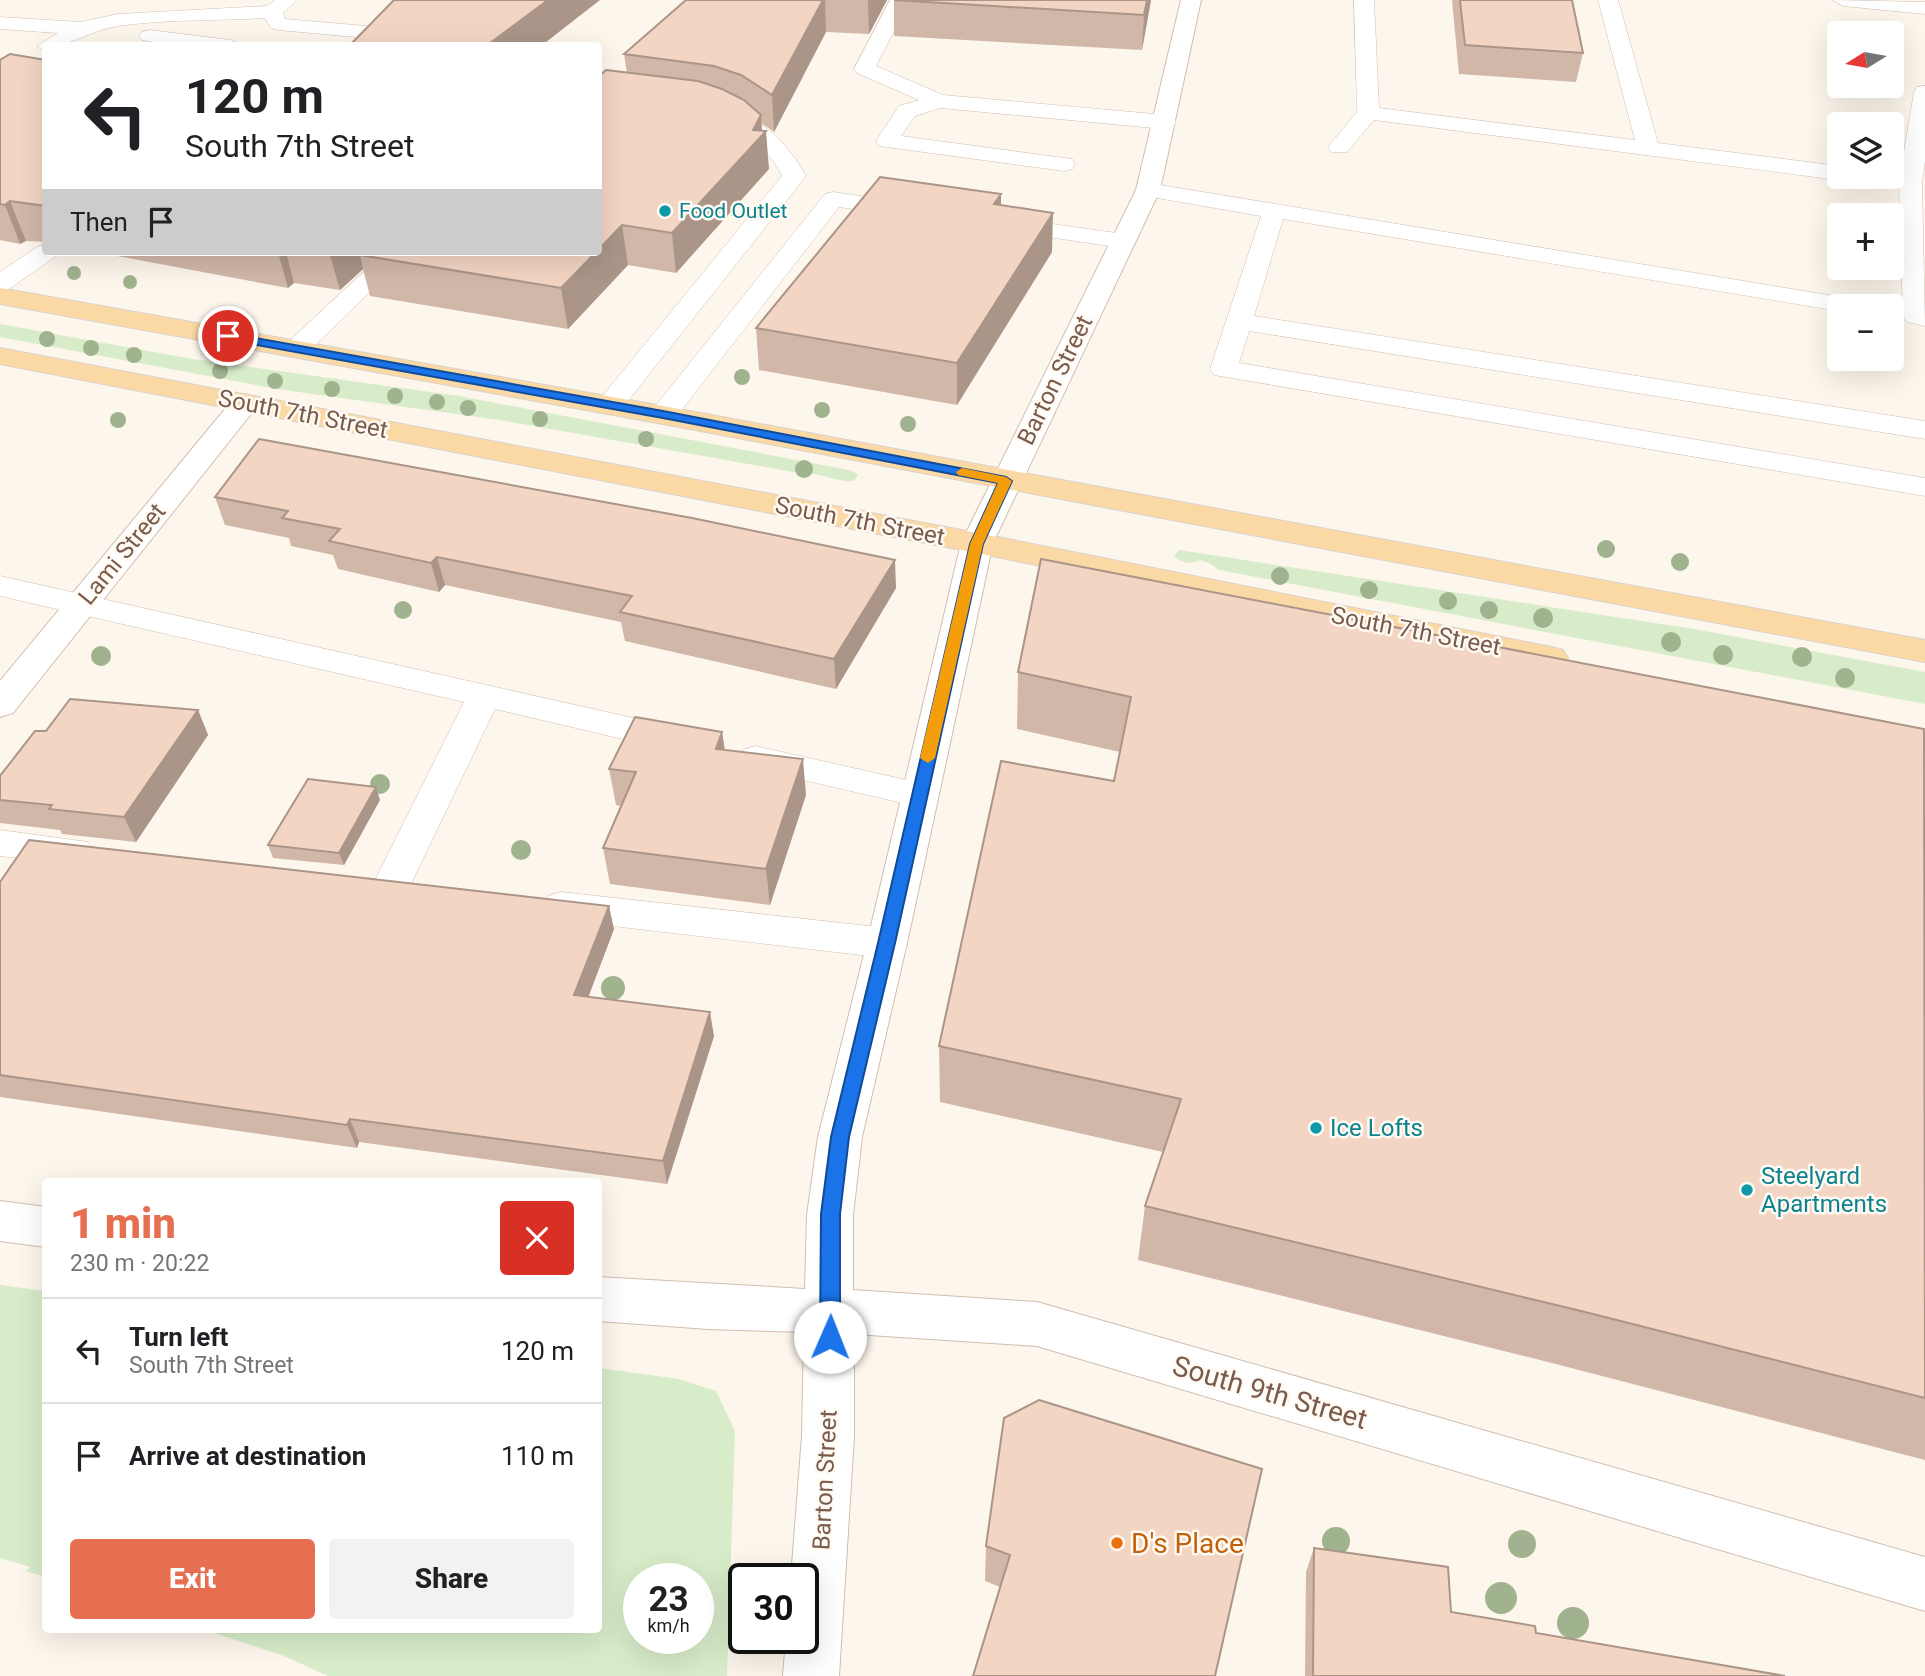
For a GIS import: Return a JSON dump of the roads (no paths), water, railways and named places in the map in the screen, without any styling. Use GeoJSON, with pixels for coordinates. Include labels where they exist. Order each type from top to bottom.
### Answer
{"type":"FeatureCollection","features":[{"type":"Feature","properties":{"kind":"main road"},"geometry":{"type":"LineString","coordinates":[[0,296],[610,405],[1925,651]]}},
{"type":"Feature","properties":{"kind":"main road","name":"South 7th Street"},"geometry":{"type":"LineString","coordinates":[[0,356],[976,544],[1586,665]]}},
{"type":"Feature","properties":{"kind":"street","name":"Barton Street"},"geometry":{"type":"LineString","coordinates":[[811,1676],[827,1449],[831,1312],[830,1214],[840,1137],[887,943],[976,544],[1148,190],[1191,0]]}},
{"type":"Feature","properties":{"kind":"street","name":"Lami Street"},"geometry":{"type":"LineString","coordinates":[[0,705],[245,402]]}},
{"type":"Feature","properties":{"kind":"street"},"geometry":{"type":"LineString","coordinates":[[0,1221],[42,1226]]}},
{"type":"Feature","properties":{"kind":"street","name":"South 9th Street"},"geometry":{"type":"LineString","coordinates":[[602,1299],[662,1306],[969,1315],[1037,1324],[1925,1584]]}},
{"type":"Feature","properties":{"kind":"lane"},"geometry":{"type":"LineString","coordinates":[[900,0],[864,69],[939,101],[1165,122]]}},
{"type":"Feature","properties":{"kind":"lane"},"geometry":{"type":"LineString","coordinates":[[1339,147],[1368,113],[1364,0]]}},
{"type":"Feature","properties":{"kind":"lane"},"geometry":{"type":"LineString","coordinates":[[1608,0],[1648,148]]}},
{"type":"Feature","properties":{"kind":"lane"},"geometry":{"type":"LineString","coordinates":[[1843,0],[1925,8]]}},
{"type":"Feature","properties":{"kind":"lane"},"geometry":{"type":"LineString","coordinates":[[54,42],[82,28],[118,20],[279,6],[278,24],[377,33]]}},
{"type":"Feature","properties":{"kind":"lane"},"geometry":{"type":"LineString","coordinates":[[0,23],[82,28],[198,42]]}},
{"type":"Feature","properties":{"kind":"lane"},"geometry":{"type":"LineString","coordinates":[[1911,315],[1910,183],[1925,92]]}},
{"type":"Feature","properties":{"kind":"lane"},"geometry":{"type":"LineString","coordinates":[[939,101],[906,111],[887,141],[1064,164]]}},
{"type":"Feature","properties":{"kind":"lane"},"geometry":{"type":"LineString","coordinates":[[610,405],[794,176],[786,158],[744,122],[699,110]]}},
{"type":"Feature","properties":{"kind":"lane"},"geometry":{"type":"LineString","coordinates":[[1368,113],[1827,171]]}},
{"type":"Feature","properties":{"kind":"lane"},"geometry":{"type":"LineString","coordinates":[[1904,182],[1910,183]]}},
{"type":"Feature","properties":{"kind":"lane"},"geometry":{"type":"LineString","coordinates":[[1148,190],[1827,301]]}},
{"type":"Feature","properties":{"kind":"lane"},"geometry":{"type":"LineString","coordinates":[[663,415],[833,199],[930,213]]}},
{"type":"Feature","properties":{"kind":"lane"},"geometry":{"type":"LineString","coordinates":[[1274,211],[1224,369],[1925,486]]}},
{"type":"Feature","properties":{"kind":"lane"},"geometry":{"type":"LineString","coordinates":[[985,221],[1123,241]]}},
{"type":"Feature","properties":{"kind":"lane"},"geometry":{"type":"LineString","coordinates":[[0,284],[42,255]]}},
{"type":"Feature","properties":{"kind":"lane"},"geometry":{"type":"LineString","coordinates":[[296,349],[395,256]]}},
{"type":"Feature","properties":{"kind":"lane"},"geometry":{"type":"LineString","coordinates":[[1239,322],[1925,430]]}},
{"type":"Feature","properties":{"kind":"lane"},"geometry":{"type":"LineString","coordinates":[[0,586],[919,795]]}},
{"type":"Feature","properties":{"kind":"lane"},"geometry":{"type":"LineString","coordinates":[[432,891],[377,885],[484,696]]}},
{"type":"Feature","properties":{"kind":"lane"},"geometry":{"type":"LineString","coordinates":[[0,843],[108,855]]}},
{"type":"Feature","properties":{"kind":"lane"},"geometry":{"type":"LineString","coordinates":[[529,902],[887,943]]}},
{"type":"Feature","properties":{"kind":"place","name":"Food Outlet"},"geometry":{"type":"Point","coordinates":[665,211]}},
{"type":"Feature","properties":{"kind":"place","name":"Ice Lofts"},"geometry":{"type":"Point","coordinates":[1316,1128]}},
{"type":"Feature","properties":{"kind":"place","name":"Steelyard Apartments"},"geometry":{"type":"Point","coordinates":[1747,1190]}},
{"type":"Feature","properties":{"kind":"place","name":"D's Place"},"geometry":{"type":"Point","coordinates":[1117,1543]}}]}
